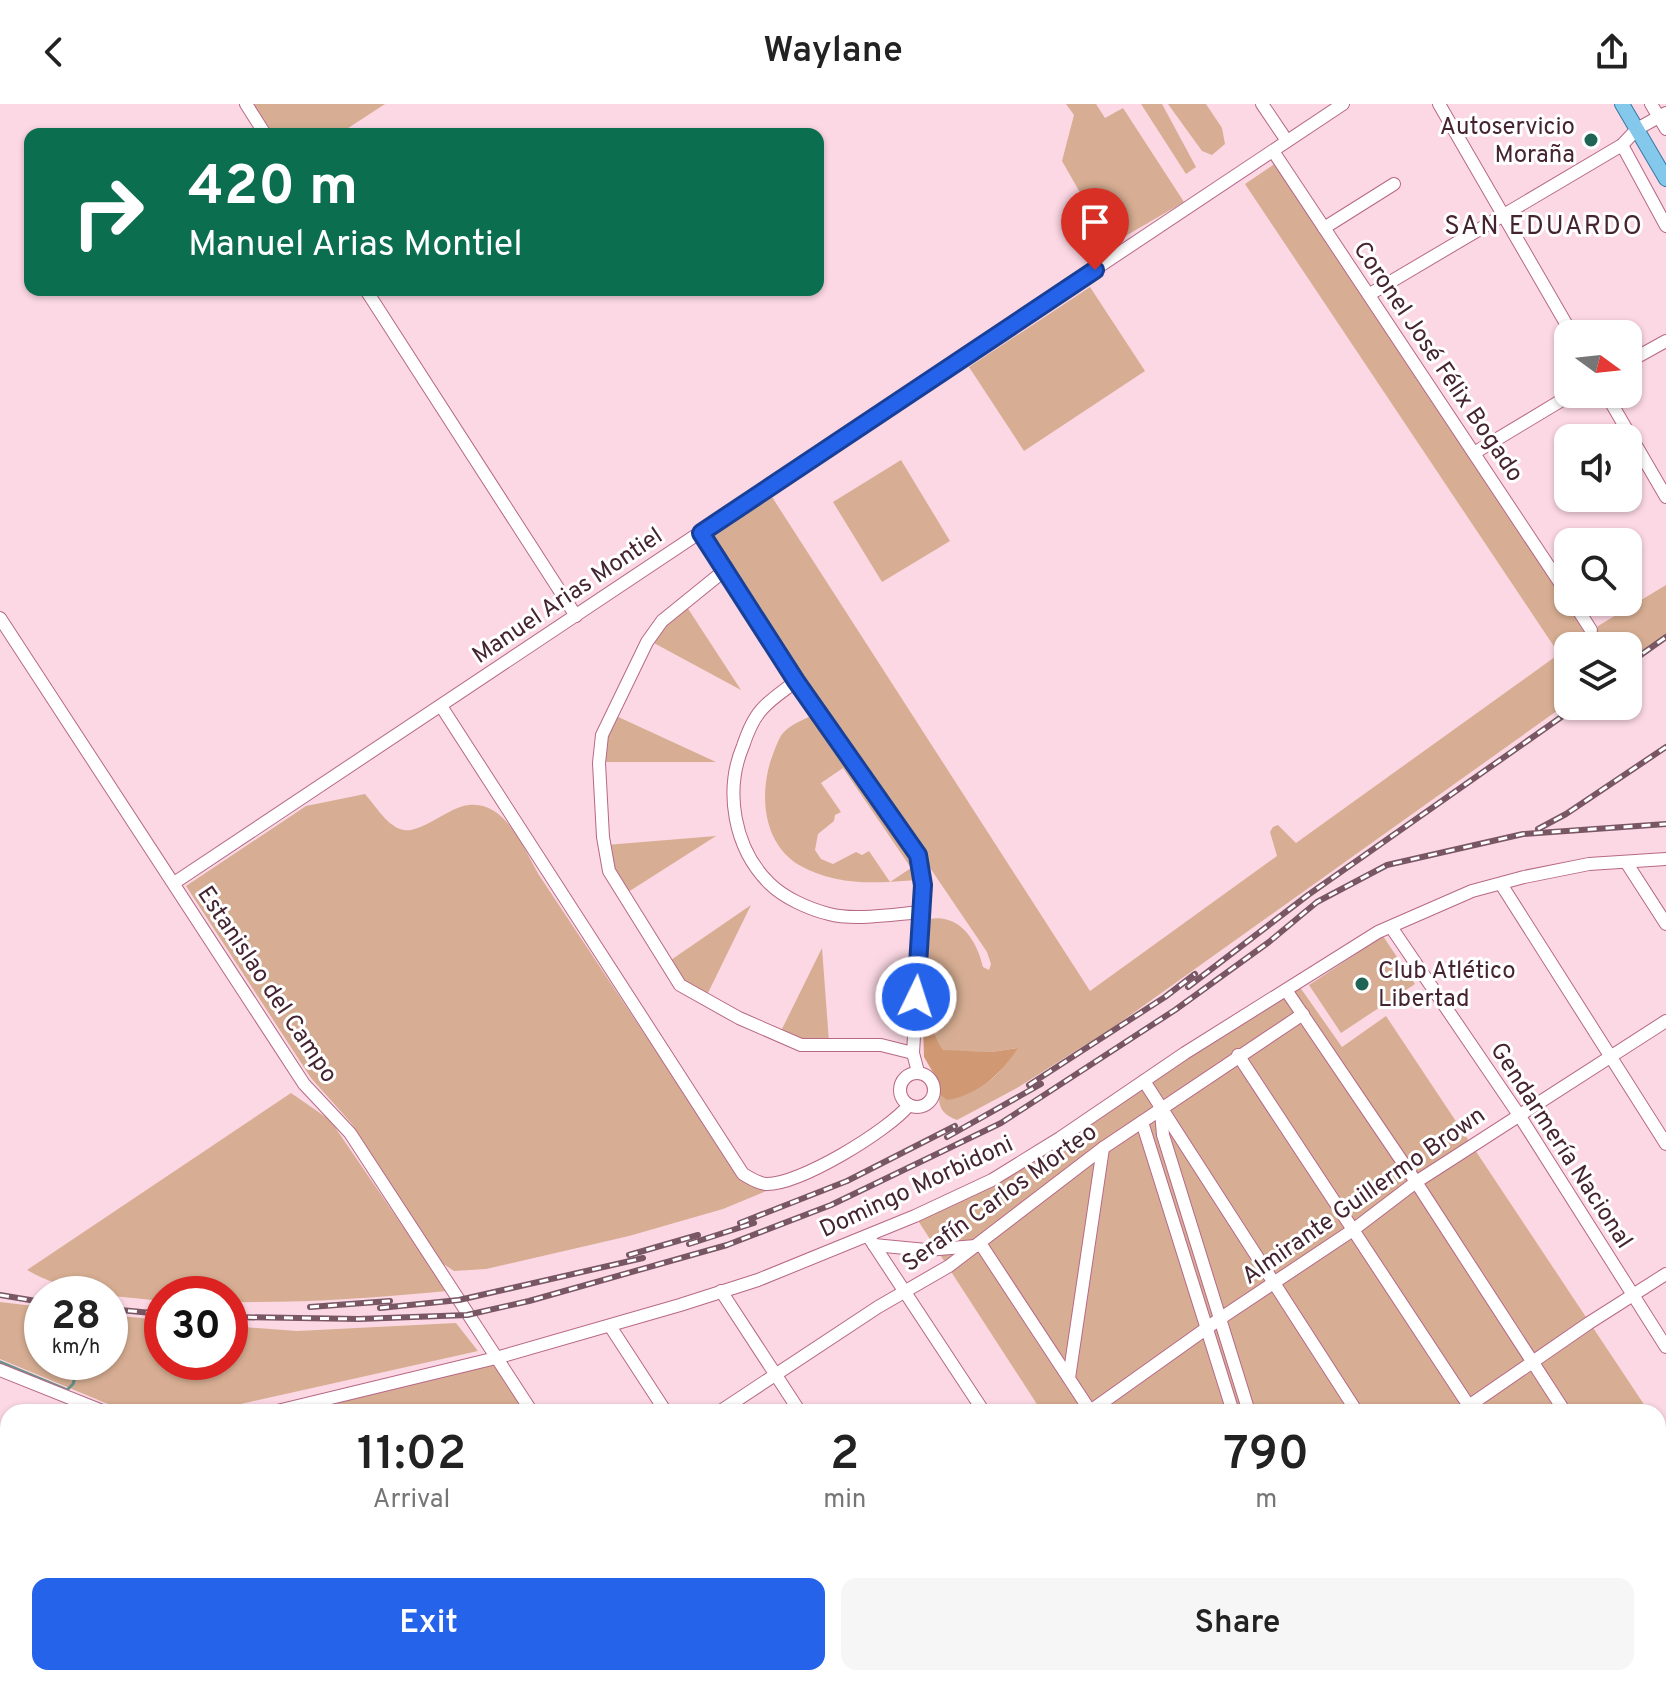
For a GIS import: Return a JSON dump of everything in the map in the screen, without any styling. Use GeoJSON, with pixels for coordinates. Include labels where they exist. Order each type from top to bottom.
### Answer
{"type":"FeatureCollection","features":[{"type":"Feature","properties":{"kind":"main road"},"geometry":{"type":"LineString","coordinates":[[1622,104],[1666,179]]}},
{"type":"Feature","properties":{"kind":"street"},"geometry":{"type":"LineString","coordinates":[[246,104],[261,128]]}},
{"type":"Feature","properties":{"kind":"street"},"geometry":{"type":"LineString","coordinates":[[1262,104],[1287,141]]}},
{"type":"Feature","properties":{"kind":"street","name":"Manuel Arias Montiel"},"geometry":{"type":"LineString","coordinates":[[174,883],[1343,104]]}},
{"type":"Feature","properties":{"kind":"street"},"geometry":{"type":"LineString","coordinates":[[1439,104],[1564,320]]}},
{"type":"Feature","properties":{"kind":"street"},"geometry":{"type":"LineString","coordinates":[[1370,294],[1622,145],[1637,129],[1664,119],[1651,104]]}},
{"type":"Feature","properties":{"kind":"street"},"geometry":{"type":"LineString","coordinates":[[1622,145],[1666,226]]}},
{"type":"Feature","properties":{"kind":"street","name":"Coronel José Félix Bogado"},"geometry":{"type":"LineString","coordinates":[[1273,151],[1554,574]]}},
{"type":"Feature","properties":{"kind":"street"},"geometry":{"type":"LineString","coordinates":[[1324,228],[1394,184]]}},
{"type":"Feature","properties":{"kind":"street"},"geometry":{"type":"LineString","coordinates":[[370,296],[576,616]]}},
{"type":"Feature","properties":{"kind":"street"},"geometry":{"type":"LineString","coordinates":[[1642,354],[1666,341]]}},
{"type":"Feature","properties":{"kind":"street"},"geometry":{"type":"LineString","coordinates":[[1474,453],[1554,405]]}},
{"type":"Feature","properties":{"kind":"street"},"geometry":{"type":"LineString","coordinates":[[1614,408],[1666,497]]}},
{"type":"Feature","properties":{"kind":"street"},"geometry":{"type":"LineString","coordinates":[[701,533],[796,681],[914,847],[921,868],[922,912],[913,1053],[918,1072],[931,1079],[934,1094],[925,1105],[909,1105],[903,1099],[900,1087],[907,1076],[918,1072]]}},
{"type":"Feature","properties":{"kind":"street"},"geometry":{"type":"LineString","coordinates":[[725,570],[662,621],[647,642],[602,735],[599,763],[603,837],[609,871],[680,985],[739,1018],[801,1045],[881,1045],[913,1053]]}},
{"type":"Feature","properties":{"kind":"street"},"geometry":{"type":"LineString","coordinates":[[1582,616],[1591,630]]}},
{"type":"Feature","properties":{"kind":"street","name":"Estanislao del Campo"},"geometry":{"type":"LineString","coordinates":[[0,618],[304,1084],[350,1133],[527,1404]]}},
{"type":"Feature","properties":{"kind":"street"},"geometry":{"type":"LineString","coordinates":[[796,681],[761,709],[736,761],[732,786],[744,848],[769,884],[799,903],[828,914],[922,912]]}},
{"type":"Feature","properties":{"kind":"street"},"geometry":{"type":"LineString","coordinates":[[441,706],[743,1174],[766,1184],[787,1181],[879,1133],[909,1105]]}},
{"type":"Feature","properties":{"kind":"street","name":"Domingo Morbidoni"},"geometry":{"type":"LineString","coordinates":[[306,1404],[496,1358],[610,1326],[871,1241],[992,1180],[1378,932],[1472,891],[1589,864],[1666,859]]}},
{"type":"Feature","properties":{"kind":"street"},"geometry":{"type":"LineString","coordinates":[[1626,862],[1666,924]]}},
{"type":"Feature","properties":{"kind":"street"},"geometry":{"type":"LineString","coordinates":[[1501,884],[1666,1144]]}},
{"type":"Feature","properties":{"kind":"street","name":"Gendarmería Nacional"},"geometry":{"type":"LineString","coordinates":[[1391,927],[1519,1115],[1666,1347]]}},
{"type":"Feature","properties":{"kind":"street"},"geometry":{"type":"LineString","coordinates":[[1286,990],[1416,1182],[1560,1404]]}},
{"type":"Feature","properties":{"kind":"street","name":"Serafín Carlos Morteo"},"geometry":{"type":"LineString","coordinates":[[731,1404],[978,1244],[1103,1148],[1303,1014]]}},
{"type":"Feature","properties":{"kind":"street","name":"Almirante Guillermo Brown"},"geometry":{"type":"LineString","coordinates":[[1101,1404],[1221,1318],[1353,1230],[1416,1182],[1666,1021]]}},
{"type":"Feature","properties":{"kind":"street"},"geometry":{"type":"LineString","coordinates":[[1238,1055],[1464,1404]]}},
{"type":"Feature","properties":{"kind":"street"},"geometry":{"type":"LineString","coordinates":[[1144,1081],[1352,1404]]}},
{"type":"Feature","properties":{"kind":"street"},"geometry":{"type":"LineString","coordinates":[[1161,1109],[1163,1135],[1247,1404]]}},
{"type":"Feature","properties":{"kind":"street"},"geometry":{"type":"LineString","coordinates":[[1142,1122],[1231,1404]]}},
{"type":"Feature","properties":{"kind":"street"},"geometry":{"type":"LineString","coordinates":[[1069,1378],[1103,1148]]}},
{"type":"Feature","properties":{"kind":"street"},"geometry":{"type":"LineString","coordinates":[[871,1241],[926,1250],[978,1244],[1085,1404]]}},
{"type":"Feature","properties":{"kind":"street"},"geometry":{"type":"LineString","coordinates":[[871,1241],[979,1404]]}},
{"type":"Feature","properties":{"kind":"street"},"geometry":{"type":"LineString","coordinates":[[1476,1404],[1531,1362],[1666,1274]]}},
{"type":"Feature","properties":{"kind":"street"},"geometry":{"type":"LineString","coordinates":[[721,1291],[795,1404]]}},
{"type":"Feature","properties":{"kind":"street"},"geometry":{"type":"LineString","coordinates":[[610,1326],[661,1404]]}},
{"type":"Feature","properties":{"kind":"street"},"geometry":{"type":"LineString","coordinates":[[0,1370],[85,1404]]}},
{"type":"Feature","properties":{"kind":"shaded area"},"geometry":{"type":"Polygon","coordinates":[[[254,104],[385,104],[348,128],[269,128],[254,104]]]}},
{"type":"Feature","properties":{"kind":"shaded area"},"geometry":{"type":"Polygon","coordinates":[[[1066,104],[1096,104],[1105,118],[1123,108],[1184,202],[1110,245],[1062,161],[1074,115],[1066,104]]]}},
{"type":"Feature","properties":{"kind":"shaded area"},"geometry":{"type":"Polygon","coordinates":[[[1141,104],[1162,104],[1196,167],[1186,174],[1141,104]]]}},
{"type":"Feature","properties":{"kind":"shaded area"},"geometry":{"type":"Polygon","coordinates":[[[1168,104],[1206,104],[1222,128],[1225,144],[1212,155],[1202,151],[1168,104]]]}},
{"type":"Feature","properties":{"kind":"shaded area"},"geometry":{"type":"Polygon","coordinates":[[[1276,163],[1554,583],[1554,616],[1576,616],[1587,632],[1554,632],[1554,647],[1245,184],[1276,163]]]}},
{"type":"Feature","properties":{"kind":"shaded area"},"geometry":{"type":"Polygon","coordinates":[[[1090,287],[1145,371],[1024,451],[969,367],[1090,287]]]}},
{"type":"Feature","properties":{"kind":"shaded area"},"geometry":{"type":"Polygon","coordinates":[[[901,460],[950,541],[882,582],[833,502],[901,460]]]}},
{"type":"Feature","properties":{"kind":"shaded area"},"geometry":{"type":"Polygon","coordinates":[[[772,497],[1090,991],[1277,856],[1270,832],[1273,827],[1278,825],[1296,843],[1554,658],[1554,713],[1115,1026],[1017,1088],[957,1120],[949,1116],[943,1111],[939,1094],[947,1099],[979,1088],[1004,1067],[1017,1048],[991,1052],[943,1051],[935,1040],[931,1010],[922,993],[929,919],[950,920],[958,925],[971,939],[983,967],[989,970],[991,964],[987,952],[708,540],[772,497]]]}},
{"type":"Feature","properties":{"kind":"shaded area"},"geometry":{"type":"Polygon","coordinates":[[[1666,585],[1666,634],[1642,651],[1642,632],[1596,632],[1598,626],[1615,616],[1642,616],[1642,599],[1666,585]]]}},
{"type":"Feature","properties":{"kind":"shaded area"},"geometry":{"type":"Polygon","coordinates":[[[685,604],[741,690],[652,642],[685,604]]]}},
{"type":"Feature","properties":{"kind":"shaded area"},"geometry":{"type":"Polygon","coordinates":[[[816,713],[911,853],[918,880],[890,882],[857,882],[843,880],[814,872],[786,855],[770,829],[765,799],[776,745],[791,726],[816,713]],[[843,768],[821,783],[841,812],[818,834],[815,850],[821,859],[833,864],[856,852],[862,855],[869,851],[890,882],[911,868],[843,768]]]}},
{"type":"Feature","properties":{"kind":"shaded area"},"geometry":{"type":"Polygon","coordinates":[[[614,715],[716,762],[602,762],[605,735],[614,715]]]}},
{"type":"Feature","properties":{"kind":"shaded area"},"geometry":{"type":"Polygon","coordinates":[[[365,794],[390,823],[404,830],[419,828],[469,805],[482,806],[503,819],[520,840],[539,875],[740,1178],[771,1189],[723,1209],[629,1236],[486,1269],[454,1271],[442,1263],[352,1124],[311,1078],[186,886],[306,806],[365,794]]]}},
{"type":"Feature","properties":{"kind":"shaded area"},"geometry":{"type":"Polygon","coordinates":[[[716,836],[625,894],[611,870],[606,845],[716,836]]]}},
{"type":"Feature","properties":{"kind":"shaded area"},"geometry":{"type":"Polygon","coordinates":[[[751,905],[706,997],[683,982],[668,962],[751,905]]]}},
{"type":"Feature","properties":{"kind":"shaded area","name":"Club Atlético Libertad"},"geometry":{"type":"Polygon","coordinates":[[[1383,936],[1415,984],[1341,1033],[1309,985],[1383,936]]]}},
{"type":"Feature","properties":{"kind":"shaded area"},"geometry":{"type":"Polygon","coordinates":[[[822,948],[829,1042],[802,1043],[780,1033],[822,948]]]}},
{"type":"Feature","properties":{"kind":"shaded area"},"geometry":{"type":"Polygon","coordinates":[[[1297,983],[1342,1047],[1386,1016],[1644,1404],[1037,1404],[915,1216],[992,1180],[1297,983]]]}},
{"type":"Feature","properties":{"kind":"shaded area"},"geometry":{"type":"Polygon","coordinates":[[[922,993],[943,1050],[991,1052],[1018,1048],[997,1075],[959,1097],[947,1100],[939,1094],[938,1081],[924,1057],[922,993]]]}},
{"type":"Feature","properties":{"kind":"shaded area"},"geometry":{"type":"Polygon","coordinates":[[[291,1093],[330,1120],[447,1291],[338,1300],[248,1302],[248,1276],[144,1276],[144,1299],[128,1297],[128,1276],[39,1276],[27,1270],[291,1093]]]}},
{"type":"Feature","properties":{"kind":"shaded area"},"geometry":{"type":"Polygon","coordinates":[[[0,1302],[24,1305],[24,1369],[0,1359],[0,1302]]]}},
{"type":"Feature","properties":{"kind":"shaded area"},"geometry":{"type":"Polygon","coordinates":[[[128,1317],[144,1318],[144,1380],[248,1380],[248,1327],[297,1331],[456,1323],[478,1351],[241,1404],[108,1404],[50,1380],[128,1380],[128,1317]]]}},
{"type":"Feature","properties":{"kind":"shaded area"},"geometry":{"type":"Polygon","coordinates":[[[496,1363],[524,1404],[324,1404],[496,1363]]]}},
{"type":"Feature","properties":{"kind":"waterway"},"geometry":{"type":"LineString","coordinates":[[0,1362],[24,1372]]}},
{"type":"Feature","properties":{"kind":"waterway"},"geometry":{"type":"LineString","coordinates":[[43,1380],[67,1390],[74,1380]]}},
{"type":"Feature","properties":{"kind":"railway"},"geometry":{"type":"LineString","coordinates":[[1642,654],[1666,637]]}},
{"type":"Feature","properties":{"kind":"railway"},"geometry":{"type":"LineString","coordinates":[[1188,987],[1308,895],[1557,720]]}},
{"type":"Feature","properties":{"kind":"railway"},"geometry":{"type":"LineString","coordinates":[[1538,829],[1566,814],[1666,747]]}},
{"type":"Feature","properties":{"kind":"railway"},"geometry":{"type":"LineString","coordinates":[[248,1317],[359,1319],[467,1315],[529,1301],[727,1245],[831,1205],[1001,1123],[1175,1010],[1269,942],[1317,902],[1387,865],[1523,834],[1666,824]]}},
{"type":"Feature","properties":{"kind":"railway"},"geometry":{"type":"LineString","coordinates":[[1029,1085],[1165,997],[1195,974]]}},
{"type":"Feature","properties":{"kind":"railway"},"geometry":{"type":"LineString","coordinates":[[947,1137],[1041,1084]]}},
{"type":"Feature","properties":{"kind":"railway"},"geometry":{"type":"LineString","coordinates":[[740,1223],[847,1181],[955,1126]]}},
{"type":"Feature","properties":{"kind":"railway"},"geometry":{"type":"LineString","coordinates":[[689,1244],[754,1223]]}},
{"type":"Feature","properties":{"kind":"railway"},"geometry":{"type":"LineString","coordinates":[[629,1255],[698,1235]]}},
{"type":"Feature","properties":{"kind":"railway"},"geometry":{"type":"LineString","coordinates":[[380,1308],[459,1300],[643,1258]]}},
{"type":"Feature","properties":{"kind":"railway"},"geometry":{"type":"LineString","coordinates":[[0,1295],[24,1299]]}},
{"type":"Feature","properties":{"kind":"railway"},"geometry":{"type":"LineString","coordinates":[[310,1307],[390,1301]]}},
{"type":"Feature","properties":{"kind":"railway"},"geometry":{"type":"LineString","coordinates":[[128,1311],[144,1312]]}},
{"type":"Feature","properties":{"kind":"place","name":"Autoservicio Moraña"},"geometry":{"type":"Point","coordinates":[1591,140]}},
{"type":"Feature","properties":{"kind":"place","name":"Club Atlético Libertad"},"geometry":{"type":"Point","coordinates":[1362,984]}},
{"type":"Feature","properties":{"kind":"district","name":"SAN EDUARDO"},"geometry":{"type":"Point","coordinates":[1544,225]}},
{"type":"Feature","properties":{"kind":"route"},"geometry":{"type":"LineString","coordinates":[[916,997],[923,885],[918,855],[796,681],[701,533],[1095,270]]}}]}
